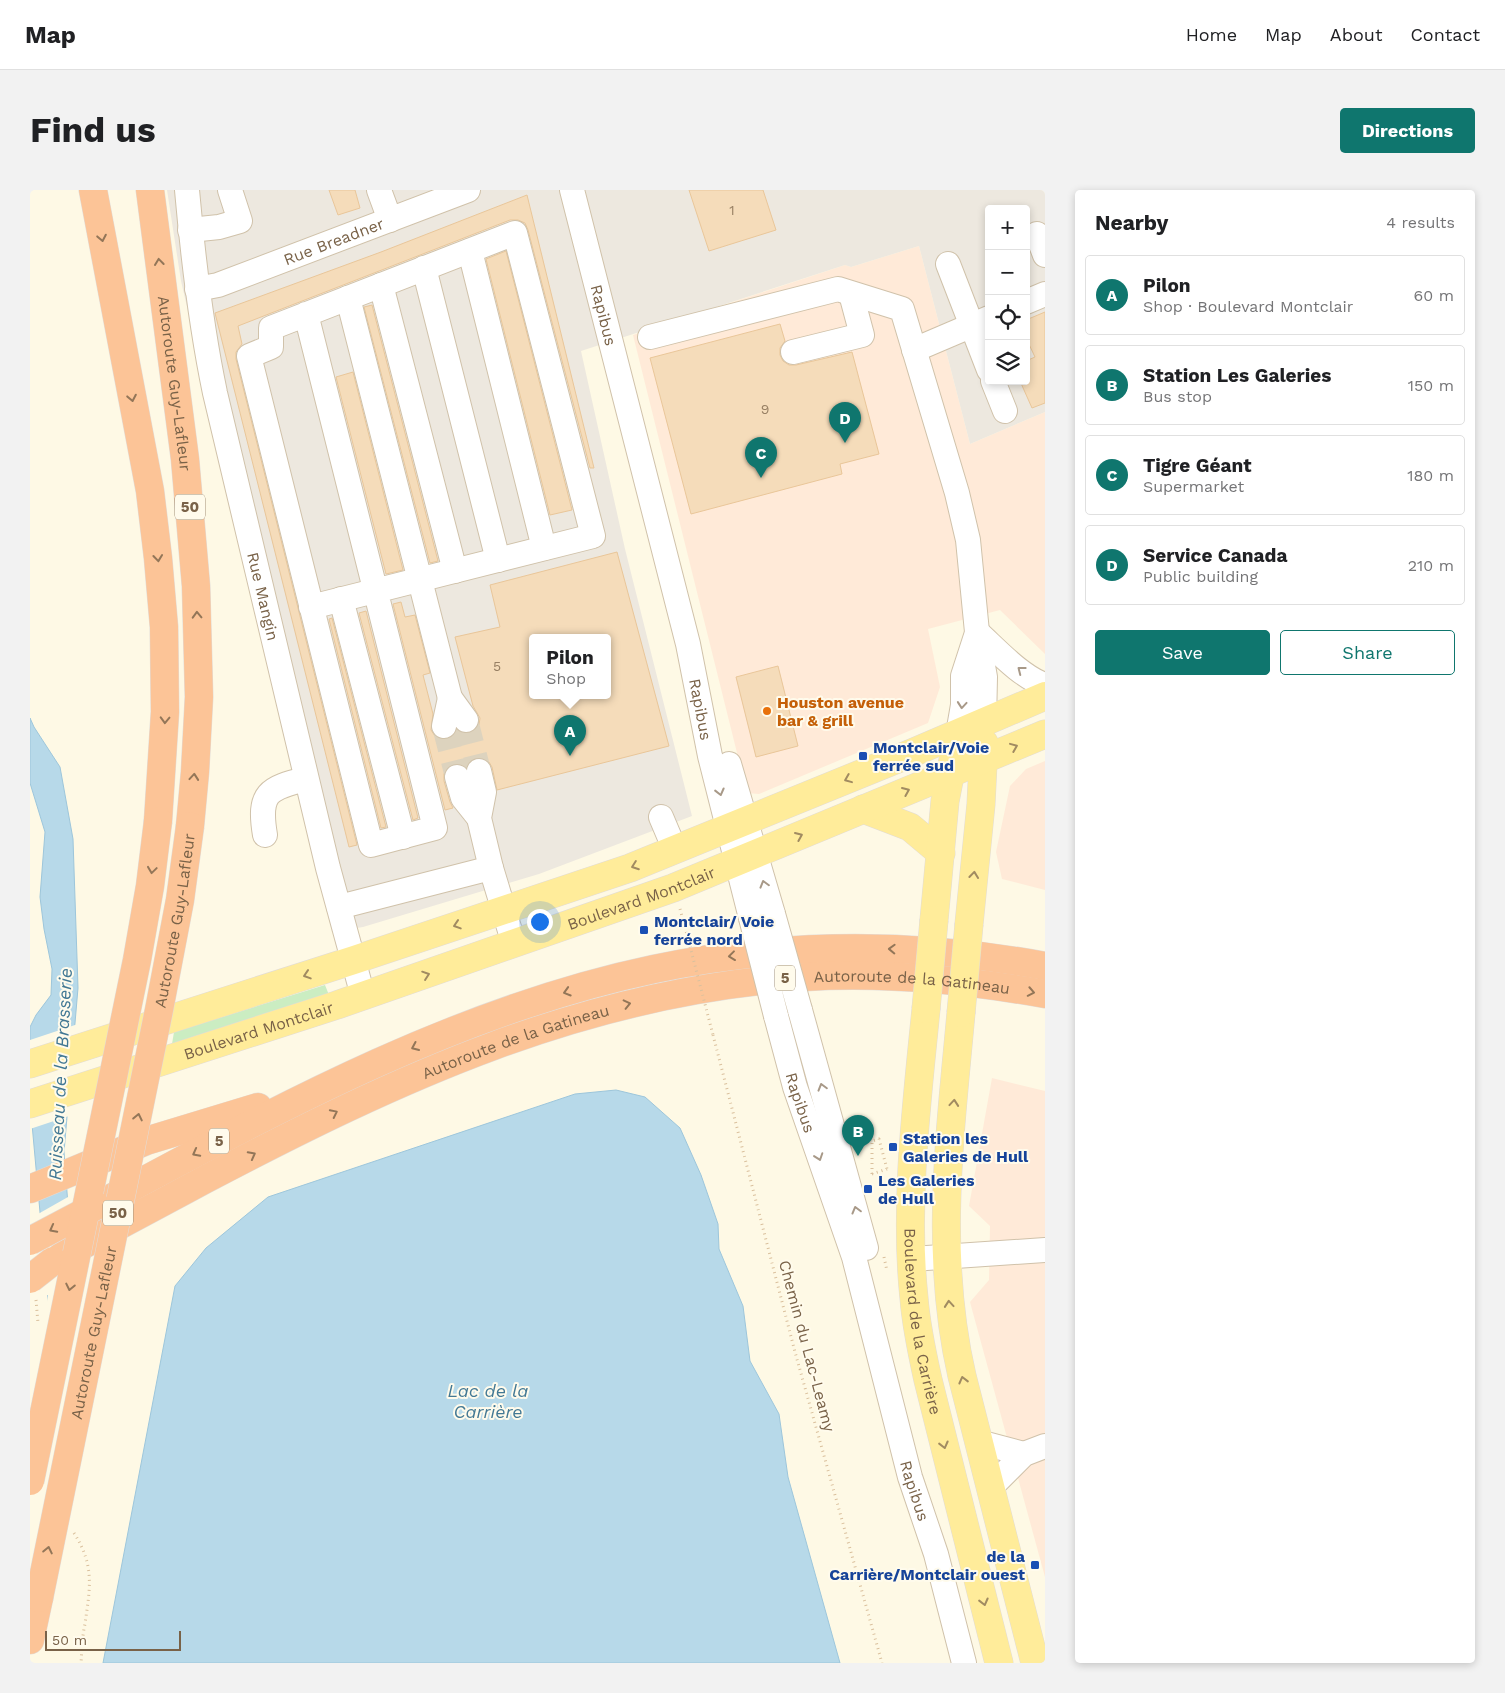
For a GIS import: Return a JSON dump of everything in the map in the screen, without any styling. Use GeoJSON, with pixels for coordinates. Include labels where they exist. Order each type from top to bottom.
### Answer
{"type":"FeatureCollection","features":[{"type":"Feature","properties":{"kind":"highway","name":"Autoroute Guy-Lafleur"},"geometry":{"type":"LineString","coordinates":[[30,1481],[135,969],[150,886],[163,756],[165,703],[164,628],[158,558],[144,459],[93,190]]}},
{"type":"Feature","properties":{"kind":"highway","name":"Autoroute Guy-Lafleur"},"geometry":{"type":"LineString","coordinates":[[30,1640],[160,1010],[180,900],[195,772],[199,697],[195,570],[185,459],[150,190]]}},
{"type":"Feature","properties":{"kind":"highway","name":"Autoroute de la Gatineau"},"geometry":{"type":"LineString","coordinates":[[30,1242],[333,1083],[430,1040],[516,1008],[610,980],[652,969],[697,961],[772,952],[824,949],[919,950],[964,954],[1045,966]]}},
{"type":"Feature","properties":{"kind":"highway","name":"Autoroute de la Gatineau"},"geometry":{"type":"LineString","coordinates":[[30,1279],[42,1267],[106,1232],[291,1135],[373,1095],[471,1054],[543,1028],[616,1006],[666,995],[740,983],[834,976],[892,976],[939,979],[993,985],[1045,994]]}},
{"type":"Feature","properties":{"kind":"highway"},"geometry":{"type":"LineString","coordinates":[[30,1189],[146,1141],[333,1083]]}},
{"type":"Feature","properties":{"kind":"main road","name":"Boulevard Montclair"},"geometry":{"type":"LineString","coordinates":[[30,1064],[354,960],[600,878],[737,825],[1045,696]]}},
{"type":"Feature","properties":{"kind":"main road","name":"Boulevard de la Carrière"},"geometry":{"type":"LineString","coordinates":[[984,722],[980,804],[947,1184],[946,1257],[953,1332],[990,1488],[1035,1663]]}},
{"type":"Feature","properties":{"kind":"main road","name":"Boulevard de la Carrière"},"geometry":{"type":"LineString","coordinates":[[958,734],[945,801],[914,1154],[912,1259],[914,1305],[924,1361],[999,1663]]}},
{"type":"Feature","properties":{"kind":"main road","name":"Boulevard Montclair"},"geometry":{"type":"LineString","coordinates":[[30,1104],[363,996],[666,890],[1045,734]]}},
{"type":"Feature","properties":{"kind":"main road"},"geometry":{"type":"LineString","coordinates":[[863,810],[910,827],[941,853]]}},
{"type":"Feature","properties":{"kind":"street","name":"Rue Mangin"},"geometry":{"type":"LineString","coordinates":[[187,190],[197,289],[215,393],[306,779],[363,996]]}},
{"type":"Feature","properties":{"kind":"street"},"geometry":{"type":"LineString","coordinates":[[190,230],[220,227],[240,221],[230,190]]}},
{"type":"Feature","properties":{"kind":"street"},"geometry":{"type":"LineString","coordinates":[[379,190],[390,220]]}},
{"type":"Feature","properties":{"kind":"street","name":"Rue Breadner"},"geometry":{"type":"LineString","coordinates":[[197,289],[218,285],[468,190]]}},
{"type":"Feature","properties":{"kind":"street","name":"Rapibus"},"geometry":{"type":"LineString","coordinates":[[572,190],[688,644],[725,752],[737,825],[762,916],[800,1010],[853,1198],[924,1474],[936,1554]]}},
{"type":"Feature","properties":{"kind":"street"},"geometry":{"type":"LineString","coordinates":[[306,314],[375,591],[435,828],[371,845],[311,607],[249,356],[271,348],[271,328],[306,314],[424,268],[470,251],[515,233],[593,536],[420,580],[375,591],[341,599],[311,607]]}},
{"type":"Feature","properties":{"kind":"street"},"geometry":{"type":"LineString","coordinates":[[470,251],[544,548]]}},
{"type":"Feature","properties":{"kind":"street"},"geometry":{"type":"LineString","coordinates":[[948,264],[980,322],[985,349]]}},
{"type":"Feature","properties":{"kind":"street"},"geometry":{"type":"LineString","coordinates":[[424,268],[498,560]]}},
{"type":"Feature","properties":{"kind":"street"},"geometry":{"type":"LineString","coordinates":[[381,285],[455,571]]}},
{"type":"Feature","properties":{"kind":"street"},"geometry":{"type":"LineString","coordinates":[[650,337],[838,289],[902,309],[958,493],[968,540],[977,632],[985,677],[984,722]]}},
{"type":"Feature","properties":{"kind":"street"},"geometry":{"type":"LineString","coordinates":[[793,352],[862,335],[851,294]]}},
{"type":"Feature","properties":{"kind":"street"},"geometry":{"type":"LineString","coordinates":[[1030,300],[1045,294]]}},
{"type":"Feature","properties":{"kind":"street"},"geometry":{"type":"LineString","coordinates":[[348,298],[455,723]]}},
{"type":"Feature","properties":{"kind":"street"},"geometry":{"type":"LineString","coordinates":[[914,350],[980,322]]}},
{"type":"Feature","properties":{"kind":"street"},"geometry":{"type":"LineString","coordinates":[[995,385],[1005,411]]}},
{"type":"Feature","properties":{"kind":"street"},"geometry":{"type":"LineString","coordinates":[[341,599],[403,837]]}},
{"type":"Feature","properties":{"kind":"street"},"geometry":{"type":"LineString","coordinates":[[977,632],[1023,672],[1036,682],[1045,685]]}},
{"type":"Feature","properties":{"kind":"street"},"geometry":{"type":"LineString","coordinates":[[958,734],[963,705],[963,676],[977,632]]}},
{"type":"Feature","properties":{"kind":"street"},"geometry":{"type":"LineString","coordinates":[[468,774],[463,798],[480,818],[491,868],[514,944]]}},
{"type":"Feature","properties":{"kind":"street"},"geometry":{"type":"LineString","coordinates":[[266,835],[263,812],[267,795],[283,784],[306,779]]}},
{"type":"Feature","properties":{"kind":"street"},"geometry":{"type":"LineString","coordinates":[[661,816],[675,850]]}},
{"type":"Feature","properties":{"kind":"street"},"geometry":{"type":"LineString","coordinates":[[339,908],[491,868]]}},
{"type":"Feature","properties":{"kind":"street","name":"Rapibus"},"geometry":{"type":"LineString","coordinates":[[762,916],[776,1016],[795,1086],[854,1257],[910,1477],[936,1554],[964,1663]]}},
{"type":"Feature","properties":{"kind":"street"},"geometry":{"type":"LineString","coordinates":[[912,1259],[1045,1250]]}},
{"type":"Feature","properties":{"kind":"street"},"geometry":{"type":"LineString","coordinates":[[979,1442],[1034,1450]]}},
{"type":"Feature","properties":{"kind":"street"},"geometry":{"type":"LineString","coordinates":[[990,1488],[1034,1450]]}},
{"type":"Feature","properties":{"kind":"path","name":"Chemin du Lac-Leamy"},"geometry":{"type":"LineString","coordinates":[[683,916],[795,1352],[882,1663]]}},
{"type":"Feature","properties":{"kind":"path"},"geometry":{"type":"LineString","coordinates":[[879,1139],[885,1170],[870,1174],[872,1141],[879,1139]]}},
{"type":"Feature","properties":{"kind":"path"},"geometry":{"type":"LineString","coordinates":[[73,1531],[84,1551],[90,1576],[90,1593],[84,1626],[81,1663]]}},
{"type":"Feature","properties":{"kind":"shaded area"},"geometry":{"type":"Polygon","coordinates":[[[167,190],[1045,190],[1045,412],[970,444],[919,246],[851,267],[845,265],[581,351],[625,549],[692,816],[539,874],[363,927],[332,932],[181,281],[167,190]]]}},
{"type":"Feature","properties":{"kind":"shaded area"},"geometry":{"type":"Polygon","coordinates":[[[919,246],[970,444],[1045,412],[1045,654],[1000,610],[928,629],[940,687],[928,723],[759,794],[747,793],[633,335],[845,265],[851,267],[919,246]]]}},
{"type":"Feature","properties":{"kind":"shaded area"},"geometry":{"type":"Polygon","coordinates":[[[1045,761],[1045,890],[1002,879],[996,852],[1010,786],[1026,769],[1045,761]]]}},
{"type":"Feature","properties":{"kind":"shaded area"},"geometry":{"type":"Polygon","coordinates":[[[992,1078],[1045,1091],[1045,1577],[970,1302],[989,1280],[990,1226],[969,1206],[992,1078]]]}},
{"type":"Feature","properties":{"kind":"green space"},"geometry":{"type":"Polygon","coordinates":[[[325,985],[329,995],[172,1044],[174,1032],[325,985]]]}},
{"type":"Feature","properties":{"kind":"water","name":"Ruisseau de la Brasserie"},"geometry":{"type":"Polygon","coordinates":[[[30,718],[60,767],[73,839],[78,988],[64,1152],[77,1325],[49,1311],[30,1102],[30,1027],[36,1015],[51,995],[52,969],[40,897],[45,832],[30,783],[30,718]]]}},
{"type":"Feature","properties":{"kind":"water","name":"Lac de la Carrière"},"geometry":{"type":"Polygon","coordinates":[[[616,1090],[645,1097],[680,1128],[701,1175],[718,1224],[719,1249],[743,1306],[750,1361],[779,1414],[788,1477],[840,1663],[103,1663],[175,1286],[206,1248],[268,1197],[575,1094],[616,1090]]]}},
{"type":"Feature","properties":{"kind":"pier"},"geometry":{"type":"Polygon","coordinates":[[[78,1024],[69,1116],[30,1129],[30,1040],[78,1024]]]}},
{"type":"Feature","properties":{"kind":"pier"},"geometry":{"type":"Polygon","coordinates":[[[69,1192],[79,1325],[46,1490],[33,1528],[30,1530],[30,1411],[48,1295],[45,1296],[38,1214],[68,1197],[69,1192]]]}},
{"type":"Feature","properties":{"kind":"building"},"geometry":{"type":"Polygon","coordinates":[[[329,190],[355,190],[360,208],[338,215],[329,190]]]}},
{"type":"Feature","properties":{"kind":"building"},"geometry":{"type":"Polygon","coordinates":[[[689,190],[763,190],[776,230],[709,251],[689,190]]]}},
{"type":"Feature","properties":{"kind":"building"},"geometry":{"type":"Polygon","coordinates":[[[527,195],[594,468],[590,468],[528,230],[525,223],[518,220],[510,220],[238,326],[242,344],[236,352],[236,359],[357,845],[349,847],[215,313],[381,252],[527,195]]]}},
{"type":"Feature","properties":{"kind":"building"},"geometry":{"type":"Polygon","coordinates":[[[506,251],[572,510],[550,515],[486,259],[506,251]]]}},
{"type":"Feature","properties":{"kind":"building"},"geometry":{"type":"Polygon","coordinates":[[[372,305],[438,561],[430,563],[364,307],[372,305]]]}},
{"type":"Feature","properties":{"kind":"building"},"geometry":{"type":"Polygon","coordinates":[[[1045,312],[1045,403],[1032,408],[1022,385],[1030,385],[1030,359],[1035,357],[1030,346],[1030,318],[1045,312]]]}},
{"type":"Feature","properties":{"kind":"building"},"geometry":{"type":"Polygon","coordinates":[[[780,324],[785,341],[780,348],[780,355],[783,361],[789,365],[852,352],[879,454],[840,464],[842,474],[691,514],[650,358],[780,324]]]}},
{"type":"Feature","properties":{"kind":"building"},"geometry":{"type":"Polygon","coordinates":[[[353,372],[403,570],[386,574],[336,377],[353,372]]]}},
{"type":"Feature","properties":{"kind":"building"},"geometry":{"type":"Polygon","coordinates":[[[617,552],[669,746],[497,790],[492,767],[483,758],[475,758],[469,761],[466,767],[460,764],[453,764],[447,768],[444,774],[444,781],[453,808],[445,810],[393,604],[401,602],[405,617],[415,615],[430,673],[423,675],[433,714],[431,730],[435,736],[442,739],[454,736],[457,730],[468,734],[474,731],[479,725],[480,718],[473,706],[455,637],[500,627],[490,585],[617,552]]]}},
{"type":"Feature","properties":{"kind":"building"},"geometry":{"type":"Polygon","coordinates":[[[366,611],[418,818],[413,820],[359,613],[366,611]]]}},
{"type":"Feature","properties":{"kind":"building"},"geometry":{"type":"Polygon","coordinates":[[[332,618],[386,827],[381,828],[329,619],[332,618]]]}},
{"type":"Feature","properties":{"kind":"building","name":"Houston avenue bar & grill"},"geometry":{"type":"Polygon","coordinates":[[[778,666],[798,746],[756,757],[736,677],[778,666]]]}},
{"type":"Feature","properties":{"kind":"tunnel"},"geometry":{"type":"LineString","coordinates":[[466,720],[479,771]]}},
{"type":"Feature","properties":{"kind":"tunnel"},"geometry":{"type":"LineString","coordinates":[[444,726],[457,777]]}},
{"type":"Feature","properties":{"kind":"place","name":"Service Canada"},"geometry":{"type":"Point","coordinates":[845,443]}},
{"type":"Feature","properties":{"kind":"place","name":"Tigre Géant"},"geometry":{"type":"Point","coordinates":[761,478]}},
{"type":"Feature","properties":{"kind":"place","name":"Houston avenue bar & grill"},"geometry":{"type":"Point","coordinates":[767,711]}},
{"type":"Feature","properties":{"kind":"place","name":"Pilon"},"geometry":{"type":"Point","coordinates":[570,756]}},
{"type":"Feature","properties":{"kind":"place","name":"Montclair/Voie ferrée sud"},"geometry":{"type":"Point","coordinates":[863,756]}},
{"type":"Feature","properties":{"kind":"place","name":"Montclair/ Voie ferrée nord"},"geometry":{"type":"Point","coordinates":[644,930]}},
{"type":"Feature","properties":{"kind":"place","name":"Station les Galeries de Hull"},"geometry":{"type":"Point","coordinates":[893,1147]}},
{"type":"Feature","properties":{"kind":"place","name":"Station Les Galeries"},"geometry":{"type":"Point","coordinates":[858,1156]}},
{"type":"Feature","properties":{"kind":"place","name":"Les Galeries de Hull"},"geometry":{"type":"Point","coordinates":[868,1189]}},
{"type":"Feature","properties":{"kind":"place","name":"de la Carrière/Montclair ouest"},"geometry":{"type":"Point","coordinates":[1035,1565]}}]}
